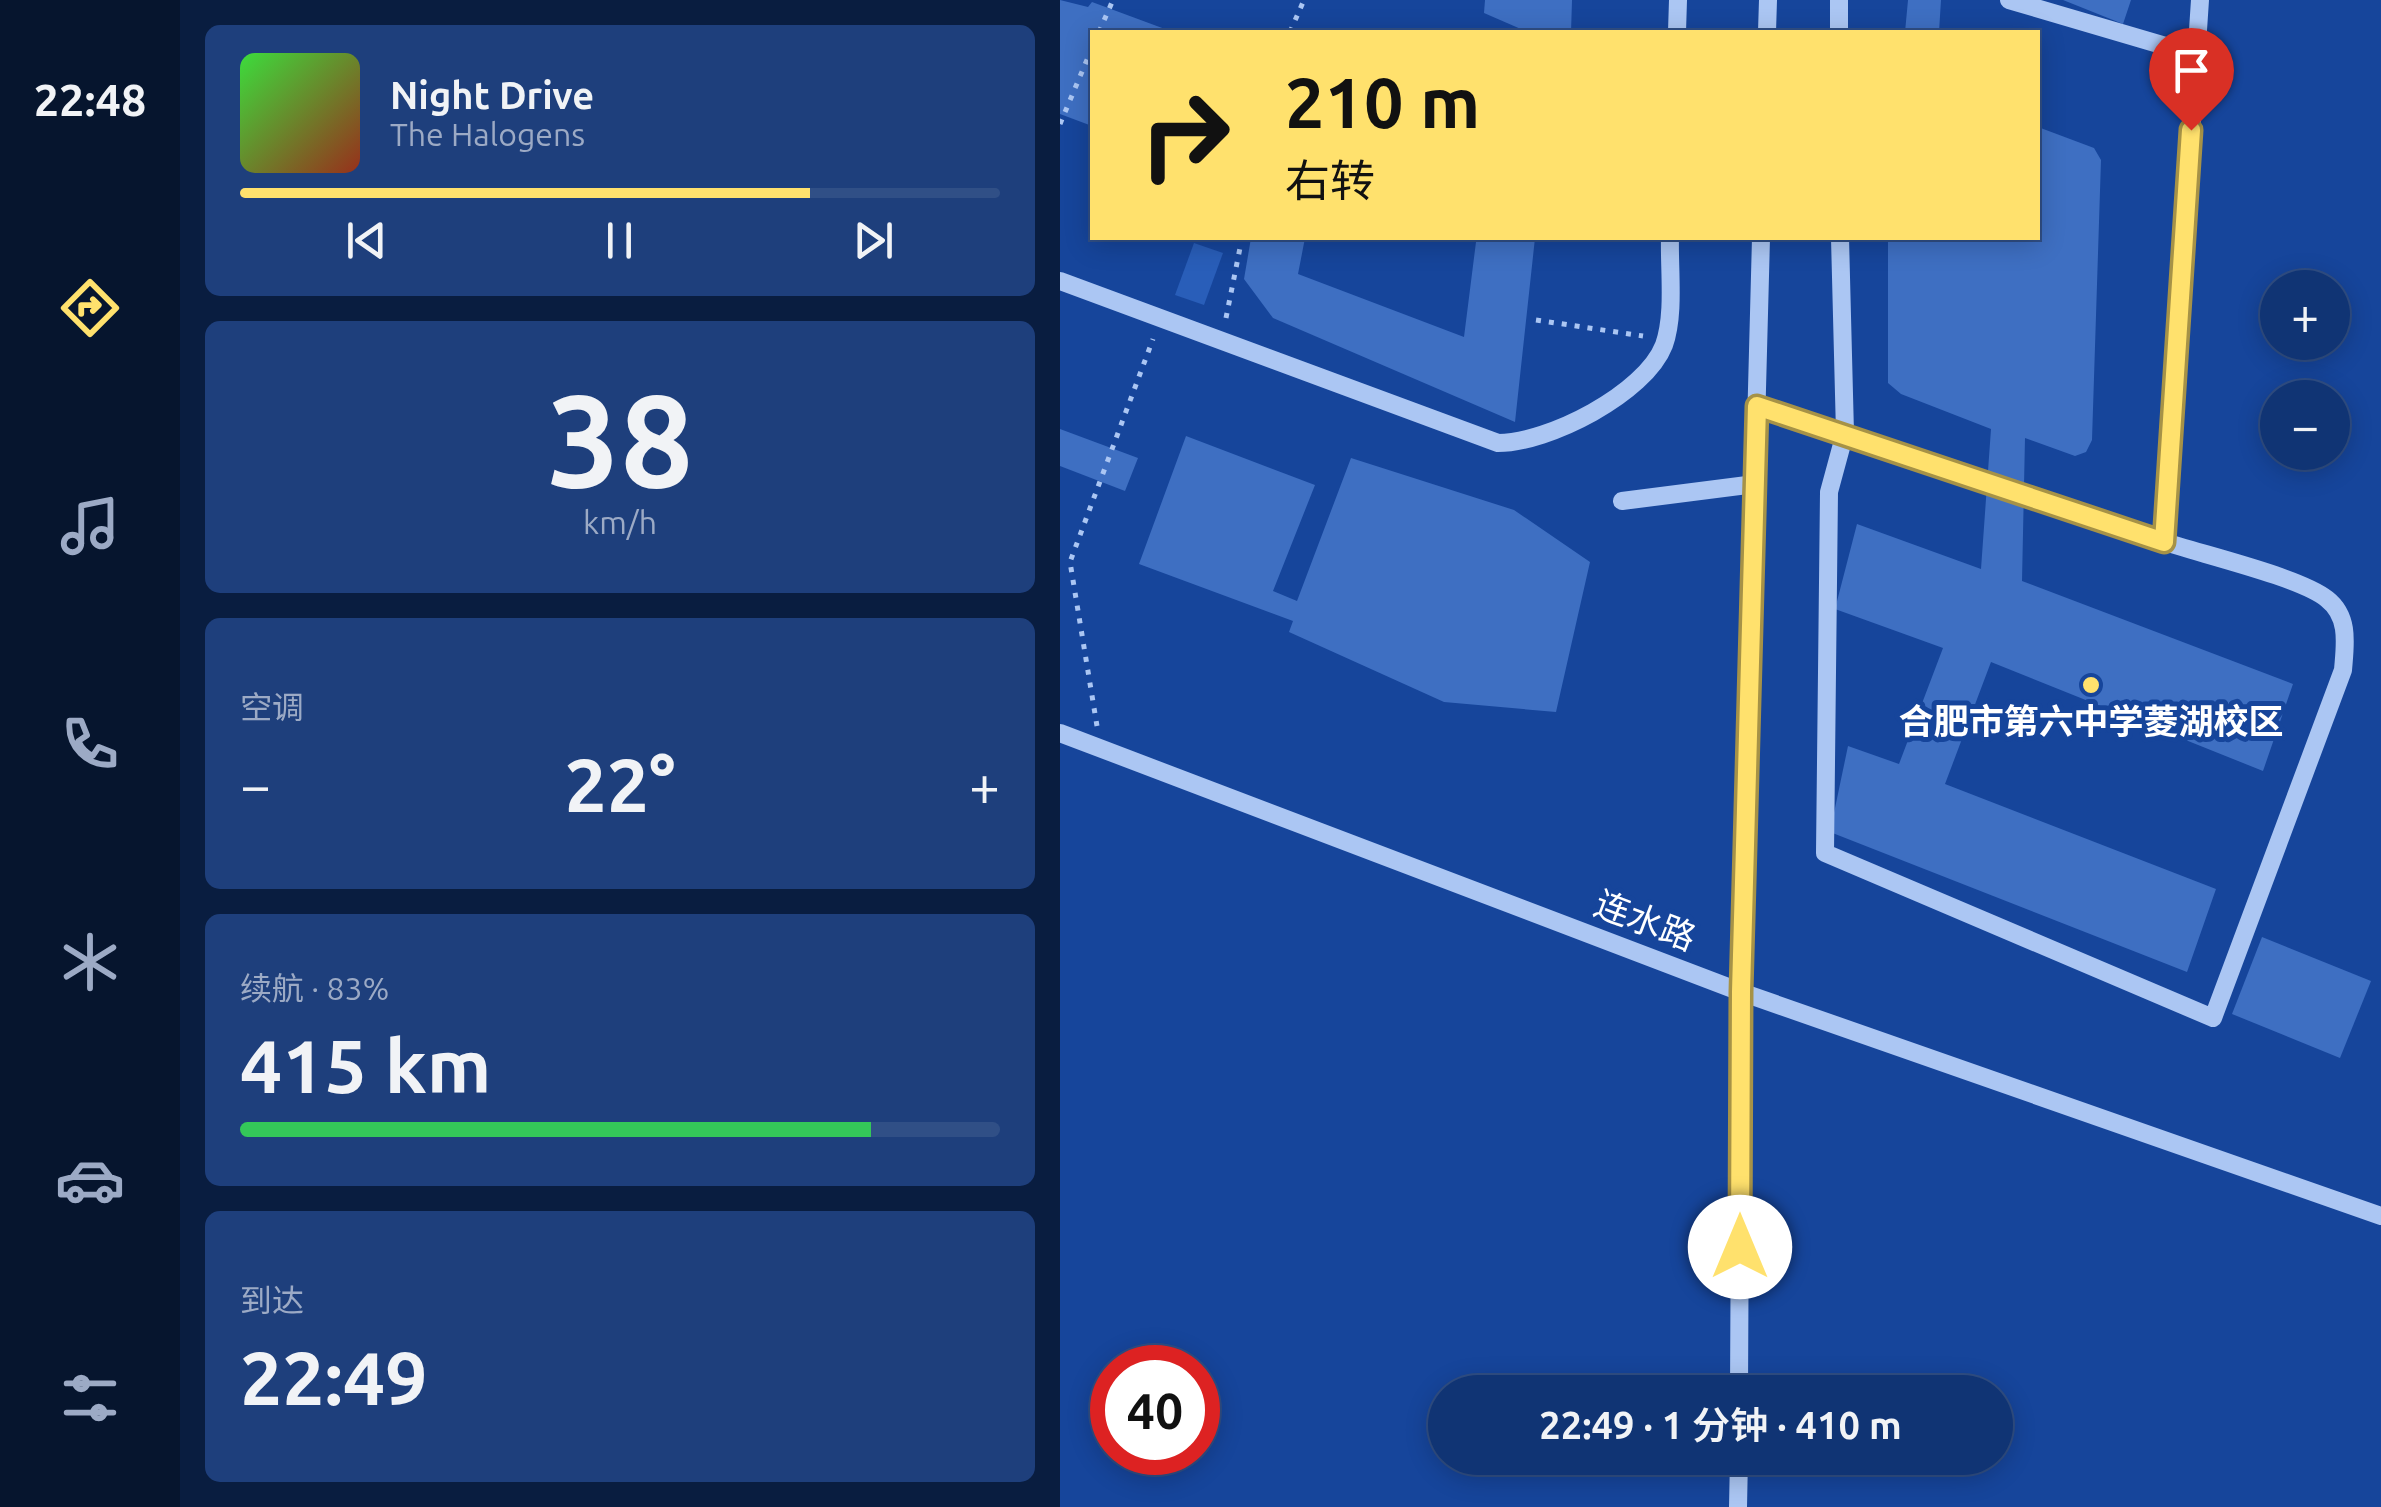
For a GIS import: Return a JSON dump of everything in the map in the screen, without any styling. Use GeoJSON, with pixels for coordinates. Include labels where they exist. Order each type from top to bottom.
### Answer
{"type":"FeatureCollection","features":[{"type":"Feature","properties":{"kind":"street"},"geometry":{"type":"LineString","coordinates":[[1677,30],[1678,0]]}},
{"type":"Feature","properties":{"kind":"street"},"geometry":{"type":"LineString","coordinates":[[1767,30],[1768,0]]}},
{"type":"Feature","properties":{"kind":"street"},"geometry":{"type":"LineString","coordinates":[[1839,0],[1839,30]]}},
{"type":"Feature","properties":{"kind":"street"},"geometry":{"type":"LineString","coordinates":[[2008,0],[2196,55]]}},
{"type":"Feature","properties":{"kind":"street"},"geometry":{"type":"LineString","coordinates":[[2164,542],[2200,0]]}},
{"type":"Feature","properties":{"kind":"street"},"geometry":{"type":"LineString","coordinates":[[1060,280],[1498,443],[1518,443],[1572,422],[1632,385],[1654,361],[1666,340],[1670,240]]}},
{"type":"Feature","properties":{"kind":"street"},"geometry":{"type":"LineString","coordinates":[[1739,1375],[1741,992],[1762,240]]}},
{"type":"Feature","properties":{"kind":"street"},"geometry":{"type":"LineString","coordinates":[[1757,406],[1845,434],[2321,595],[2338,613],[2345,630],[2343,670],[2213,1018],[1826,853],[1830,492],[1845,434],[1840,240]]}},
{"type":"Feature","properties":{"kind":"street"},"geometry":{"type":"LineString","coordinates":[[1622,501],[1755,484]]}},
{"type":"Feature","properties":{"kind":"street","name":"连水路"},"geometry":{"type":"LineString","coordinates":[[1060,733],[1741,992],[2381,1216]]}},
{"type":"Feature","properties":{"kind":"street"},"geometry":{"type":"LineString","coordinates":[[1738,1475],[1738,1507]]}},
{"type":"Feature","properties":{"kind":"path"},"geometry":{"type":"LineString","coordinates":[[1100,30],[1113,0]]}},
{"type":"Feature","properties":{"kind":"path"},"geometry":{"type":"LineString","coordinates":[[1291,30],[1304,0]]}},
{"type":"Feature","properties":{"kind":"path"},"geometry":{"type":"LineString","coordinates":[[1060,124],[1090,53]]}},
{"type":"Feature","properties":{"kind":"path"},"geometry":{"type":"LineString","coordinates":[[1221,341],[1242,240]]}},
{"type":"Feature","properties":{"kind":"path"},"geometry":{"type":"LineString","coordinates":[[1101,748],[1070,562],[1161,318]]}},
{"type":"Feature","properties":{"kind":"path"},"geometry":{"type":"LineString","coordinates":[[1536,320],[1666,340]]}},
{"type":"Feature","properties":{"kind":"path"},"geometry":{"type":"LineString","coordinates":[[1060,558],[1070,562]]}},
{"type":"Feature","properties":{"kind":"shaded area"},"geometry":{"type":"Polygon","coordinates":[[[1194,243],[1223,253],[1204,305],[1175,295],[1194,243]]]}},
{"type":"Feature","properties":{"kind":"building"},"geometry":{"type":"Polygon","coordinates":[[[1060,0],[1088,7],[1092,2],[1168,30],[1090,30],[1090,125],[1060,114],[1060,0]]]}},
{"type":"Feature","properties":{"kind":"building"},"geometry":{"type":"Polygon","coordinates":[[[1485,0],[1572,0],[1571,30],[1523,30],[1484,13],[1485,0]]]}},
{"type":"Feature","properties":{"kind":"building"},"geometry":{"type":"Polygon","coordinates":[[[1908,0],[1941,0],[1939,30],[1905,30],[1908,0]]]}},
{"type":"Feature","properties":{"kind":"building"},"geometry":{"type":"Polygon","coordinates":[[[2063,0],[2131,0],[2123,24],[2063,0]]]}},
{"type":"Feature","properties":{"kind":"building"},"geometry":{"type":"Polygon","coordinates":[[[2040,128],[2094,148],[2101,160],[2092,440],[2086,452],[2075,456],[2025,438],[2022,581],[2293,684],[2263,771],[1991,662],[1945,784],[2216,889],[2187,972],[1830,832],[1848,746],[1899,764],[1943,648],[1835,609],[1857,524],[1981,569],[1991,429],[1901,394],[1888,383],[1888,240],[2040,240],[2040,128]]]}},
{"type":"Feature","properties":{"kind":"building"},"geometry":{"type":"Polygon","coordinates":[[[1251,240],[1305,240],[1298,274],[1464,337],[1476,242],[1470,240],[1535,240],[1515,422],[1273,318],[1244,279],[1251,240]]]}},
{"type":"Feature","properties":{"kind":"building"},"geometry":{"type":"Polygon","coordinates":[[[1060,429],[1138,458],[1125,491],[1060,466],[1060,429]]]}},
{"type":"Feature","properties":{"kind":"building"},"geometry":{"type":"Polygon","coordinates":[[[1186,436],[1315,485],[1273,591],[1297,601],[1351,458],[1514,510],[1590,562],[1556,712],[1444,702],[1289,632],[1293,621],[1139,564],[1186,436]]]}},
{"type":"Feature","properties":{"kind":"building"},"geometry":{"type":"Polygon","coordinates":[[[2262,937],[2371,981],[2340,1058],[2232,1014],[2262,937]]]}},
{"type":"Feature","properties":{"kind":"place","name":"合肥市第六中学菱湖校区"},"geometry":{"type":"Point","coordinates":[2091,685]}},
{"type":"Feature","properties":{"kind":"route"},"geometry":{"type":"LineString","coordinates":[[1740,1247],[1741,992],[1757,406],[2164,542],[2191,130]]}}]}
